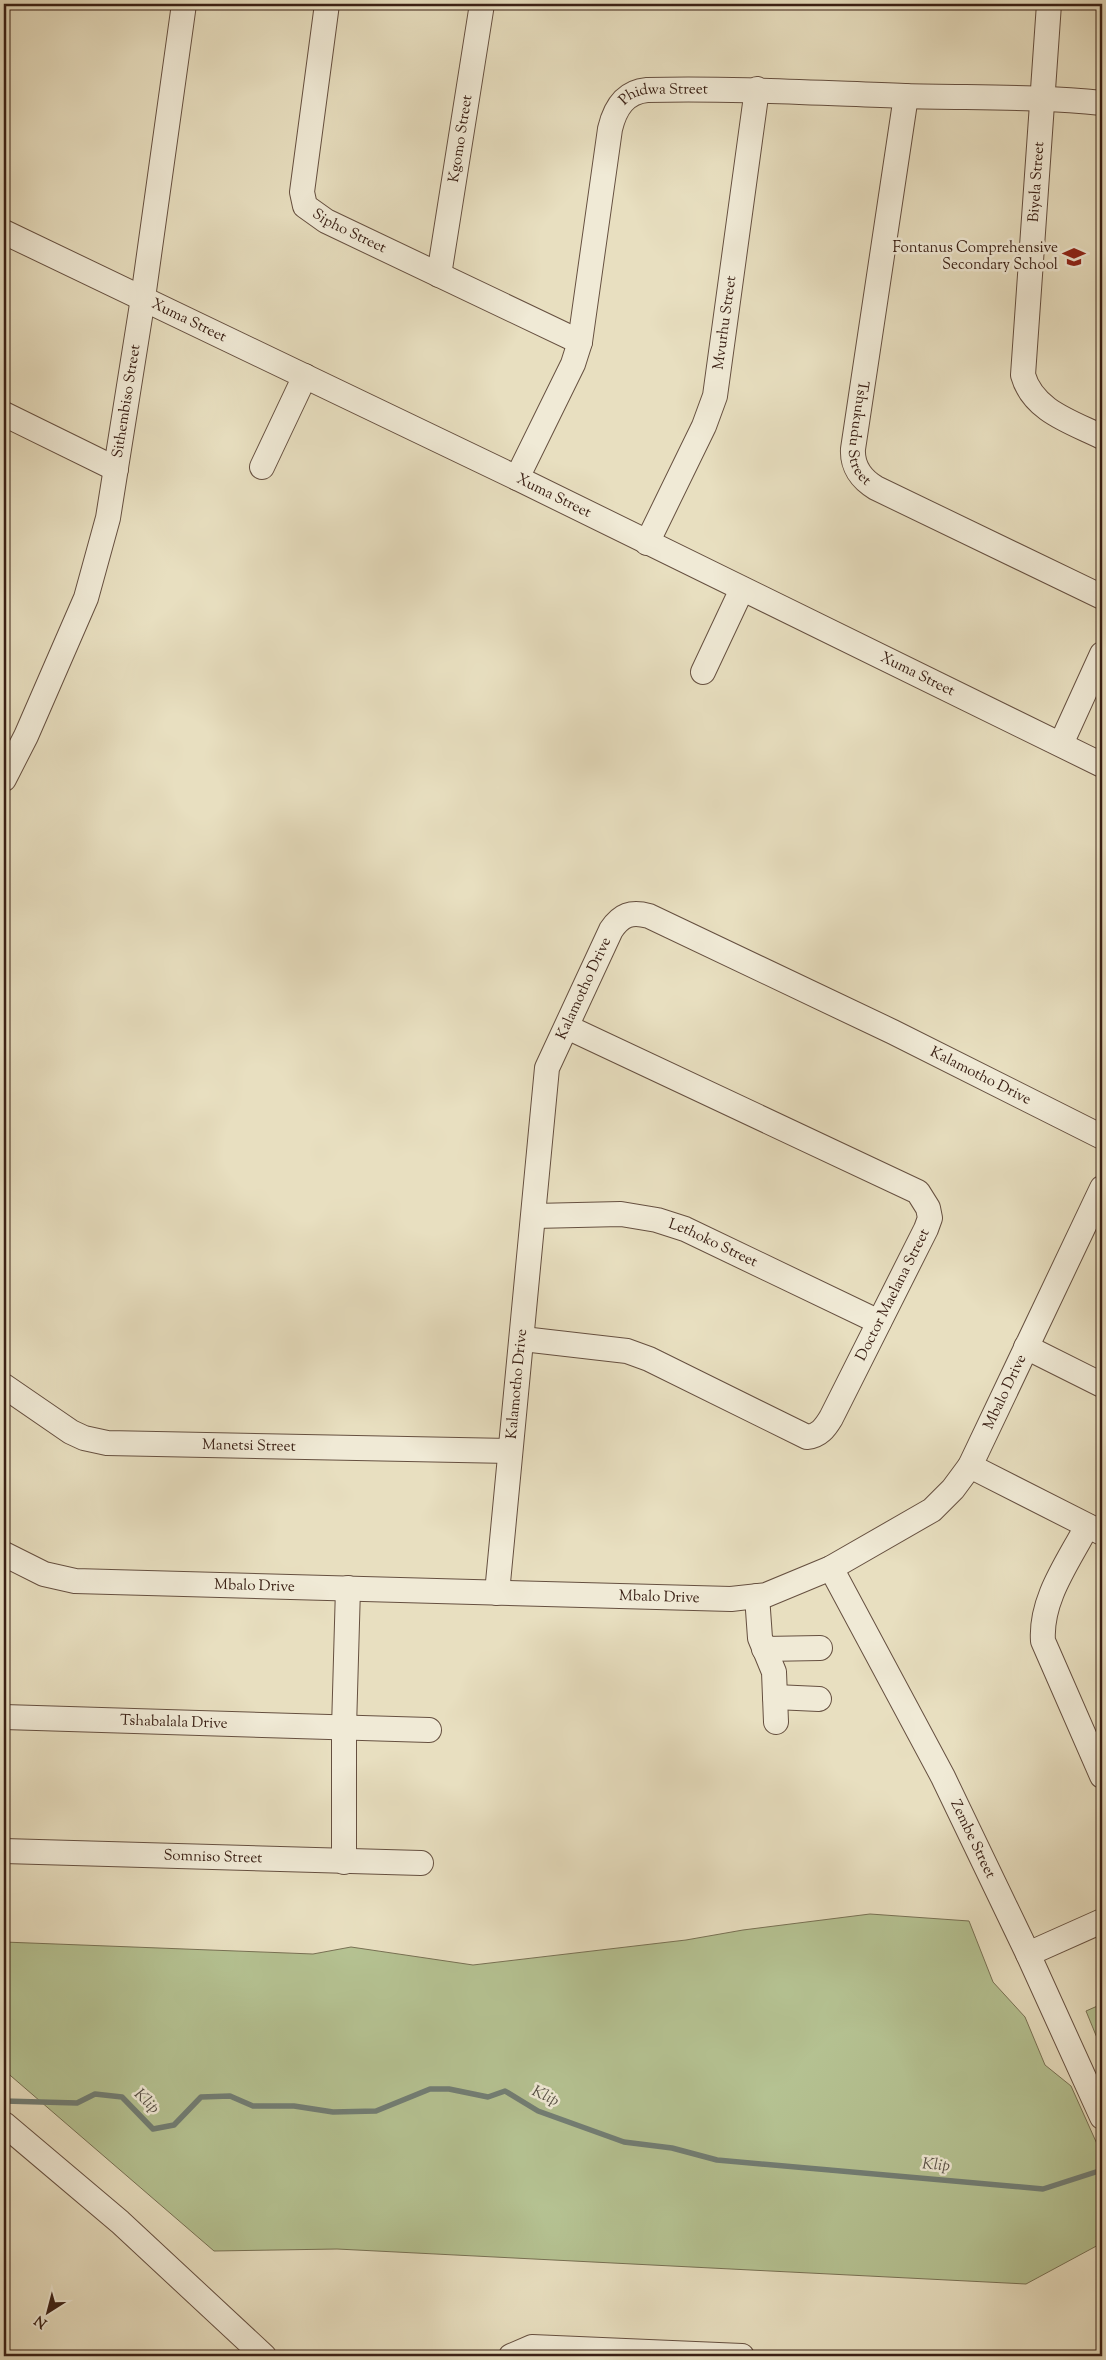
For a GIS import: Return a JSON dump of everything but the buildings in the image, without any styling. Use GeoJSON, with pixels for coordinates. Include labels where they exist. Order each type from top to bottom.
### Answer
{"type":"FeatureCollection","features":[{"type":"Feature","properties":{"kind":"street","name":"Sithembiso Street"},"geometry":{"type":"LineString","coordinates":[[4,780],[26,736],[86,598],[108,518],[143,298],[184,4]]}},
{"type":"Feature","properties":{"kind":"street","name":"Sipho Street"},"geometry":{"type":"LineString","coordinates":[[327,4],[302,192],[303,202],[309,210],[326,221],[580,342]]}},
{"type":"Feature","properties":{"kind":"street","name":"Kgomo Street"},"geometry":{"type":"LineString","coordinates":[[439,275],[482,4]]}},
{"type":"Feature","properties":{"kind":"street","name":"Biyela Street"},"geometry":{"type":"LineString","coordinates":[[1050,4],[1023,376],[1030,393],[1043,406],[1102,437]]}},
{"type":"Feature","properties":{"kind":"street","name":"Phidwa Street"},"geometry":{"type":"LineString","coordinates":[[517,478],[564,384],[580,342],[612,118],[620,103],[630,94],[648,90],[757,89],[906,96],[1043,98],[1102,103]]}},
{"type":"Feature","properties":{"kind":"street","name":"Mvurhu Street"},"geometry":{"type":"LineString","coordinates":[[647,543],[704,426],[714,396],[757,89]]}},
{"type":"Feature","properties":{"kind":"street","name":"Tshukudu Street"},"geometry":{"type":"LineString","coordinates":[[906,96],[853,449],[856,467],[865,481],[876,488],[1102,597]]}},
{"type":"Feature","properties":{"kind":"street","name":"Xuma Street"},"geometry":{"type":"LineString","coordinates":[[4,232],[517,478],[1102,765]]}},
{"type":"Feature","properties":{"kind":"street"},"geometry":{"type":"LineString","coordinates":[[262,467],[305,376]]}},
{"type":"Feature","properties":{"kind":"street"},"geometry":{"type":"LineString","coordinates":[[4,414],[116,470]]}},
{"type":"Feature","properties":{"kind":"street"},"geometry":{"type":"LineString","coordinates":[[703,672],[742,589]]}},
{"type":"Feature","properties":{"kind":"street"},"geometry":{"type":"LineString","coordinates":[[1061,744],[1102,654]]}},
{"type":"Feature","properties":{"kind":"street","name":"Kalamotho Drive"},"geometry":{"type":"LineString","coordinates":[[497,1593],[510,1451],[523,1339],[547,1068],[610,930],[617,920],[631,912],[640,913],[893,1032],[1102,1138]]}},
{"type":"Feature","properties":{"kind":"street","name":"Doctor Maelana Street"},"geometry":{"type":"LineString","coordinates":[[523,1339],[627,1351],[649,1359],[807,1437],[824,1430],[831,1418],[913,1258],[930,1218],[926,1201],[918,1192],[567,1027]]}},
{"type":"Feature","properties":{"kind":"street","name":"Mbalo Drive"},"geometry":{"type":"LineString","coordinates":[[4,1554],[44,1574],[75,1581],[731,1599],[766,1595],[831,1568],[932,1510],[953,1489],[970,1466],[1102,1188]]}},
{"type":"Feature","properties":{"kind":"street","name":"Lethoko Street"},"geometry":{"type":"LineString","coordinates":[[534,1216],[621,1214],[657,1220],[685,1229],[879,1322]]}},
{"type":"Feature","properties":{"kind":"street"},"geometry":{"type":"LineString","coordinates":[[1026,1347],[1102,1385]]}},
{"type":"Feature","properties":{"kind":"street","name":"Manetsi Street"},"geometry":{"type":"LineString","coordinates":[[4,1386],[70,1432],[84,1438],[107,1443],[510,1451]]}},
{"type":"Feature","properties":{"kind":"street"},"geometry":{"type":"LineString","coordinates":[[970,1466],[1095,1529],[1045,1607],[1042,1623],[1043,1641],[1102,1776]]}},
{"type":"Feature","properties":{"kind":"street","name":"Zembe Street"},"geometry":{"type":"LineString","coordinates":[[831,1568],[943,1777],[1028,1954],[1102,2117]]}},
{"type":"Feature","properties":{"kind":"street"},"geometry":{"type":"LineString","coordinates":[[344,1862],[344,1728],[348,1588]]}},
{"type":"Feature","properties":{"kind":"street"},"geometry":{"type":"LineString","coordinates":[[757,1596],[760,1638],[774,1672],[776,1722]]}},
{"type":"Feature","properties":{"kind":"street"},"geometry":{"type":"LineString","coordinates":[[764,1649],[820,1648]]}},
{"type":"Feature","properties":{"kind":"street"},"geometry":{"type":"LineString","coordinates":[[775,1697],[819,1699]]}},
{"type":"Feature","properties":{"kind":"street","name":"Tshabalala Drive"},"geometry":{"type":"LineString","coordinates":[[4,1717],[428,1730]]}},
{"type":"Feature","properties":{"kind":"street","name":"Somniso Street"},"geometry":{"type":"LineString","coordinates":[[4,1851],[421,1863]]}},
{"type":"Feature","properties":{"kind":"street"},"geometry":{"type":"LineString","coordinates":[[1028,1954],[1102,1921]]}},
{"type":"Feature","properties":{"kind":"street"},"geometry":{"type":"LineString","coordinates":[[4,2124],[120,2222],[264,2356]]}},
{"type":"Feature","properties":{"kind":"street"},"geometry":{"type":"LineString","coordinates":[[511,2356],[532,2347],[679,2355],[742,2356]]}},
{"type":"Feature","properties":{"kind":"green space"},"geometry":{"type":"Polygon","coordinates":[[[870,1914],[969,1921],[993,1982],[1025,2017],[1045,2065],[1071,2086],[1102,2155],[1102,2243],[1026,2284],[337,2249],[214,2251],[4,2070],[4,1942],[313,1954],[351,1947],[473,1965],[686,1940],[743,1930],[870,1914]]]}},
{"type":"Feature","properties":{"kind":"green space"},"geometry":{"type":"Polygon","coordinates":[[[1102,2004],[1102,2050],[1086,2011],[1102,2004]]]}},
{"type":"Feature","properties":{"kind":"waterway","name":"Klip"},"geometry":{"type":"LineString","coordinates":[[4,2101],[77,2103],[95,2094],[122,2097],[153,2129],[174,2125],[201,2097],[230,2096],[253,2106],[294,2106],[333,2112],[376,2111],[430,2089],[449,2089],[488,2097],[505,2091],[538,2111],[624,2142],[672,2148],[717,2160],[1043,2189],[1102,2170]]}},
{"type":"Feature","properties":{"kind":"place","name":"Fontanus Comprehensive Secondary School"},"geometry":{"type":"Point","coordinates":[1074,257]}}]}
